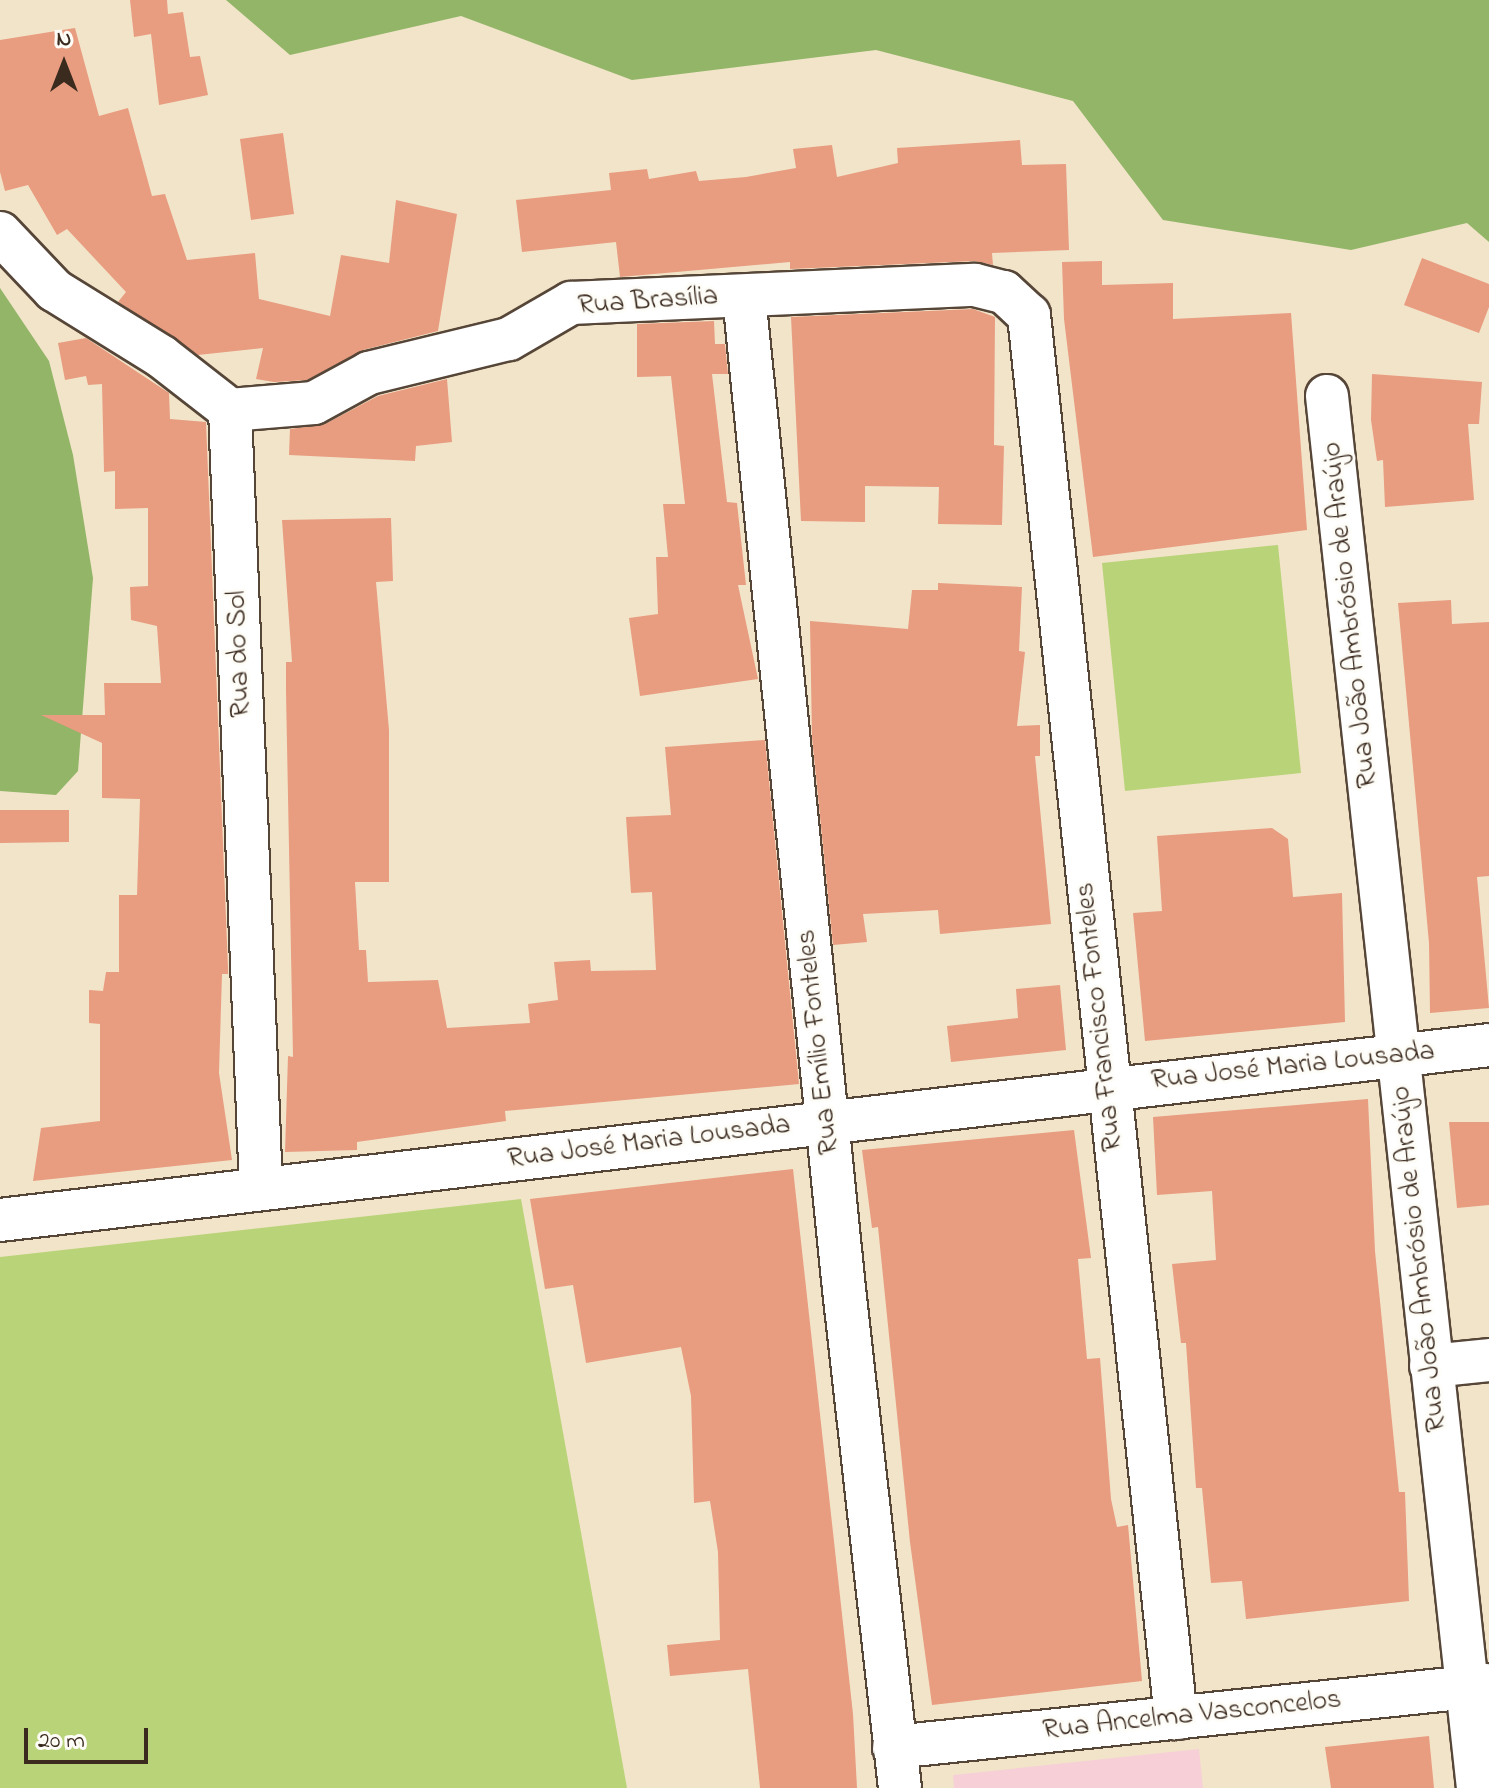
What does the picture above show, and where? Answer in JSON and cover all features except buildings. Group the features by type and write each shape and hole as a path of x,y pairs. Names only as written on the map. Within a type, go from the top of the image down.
{"street":[{"path":"0,233 54,290 162,357 230,410"},
{"name":"Rua Brasília","path":"230,410 314,403 369,373 509,339 571,303 975,285 1004,292 1029,315"},
{"name":"Rua Emílio Fonteles","path":"744,296 826,1121 900,1788"},
{"name":"Rua Francisco Fonteles","path":"1029,315 1106,1088 1176,1718"},
{"name":"Rua João Ambrósio de Araújo","path":"1327,396 1431,1366 1479,1686 1478,1788"},
{"name":"Rua do Sol","path":"230,410 261,1189"},
{"name":"Rua José Maria Lousada","path":"0,1220 1489,1045"},
{"path":"1431,1366 1489,1360"},
{"name":"Rua Ancelma Vasconcelos","path":"894,1747 1479,1686"}],"shaded area":[{"path":"1199,1749 1203,1788 954,1788 953,1775"}],"green space":[{"path":"226,0 1489,0 1489,242 1467,223 1351,250 1163,220 1073,101 876,50 632,80 461,16 290,55"},
{"path":"0,288 49,361 73,455 93,578 78,771 56,795 0,791"},
{"path":"1278,545 1301,773 1125,791 1102,563"},
{"path":"521,1199 627,1788 0,1788 0,1257"}]}
